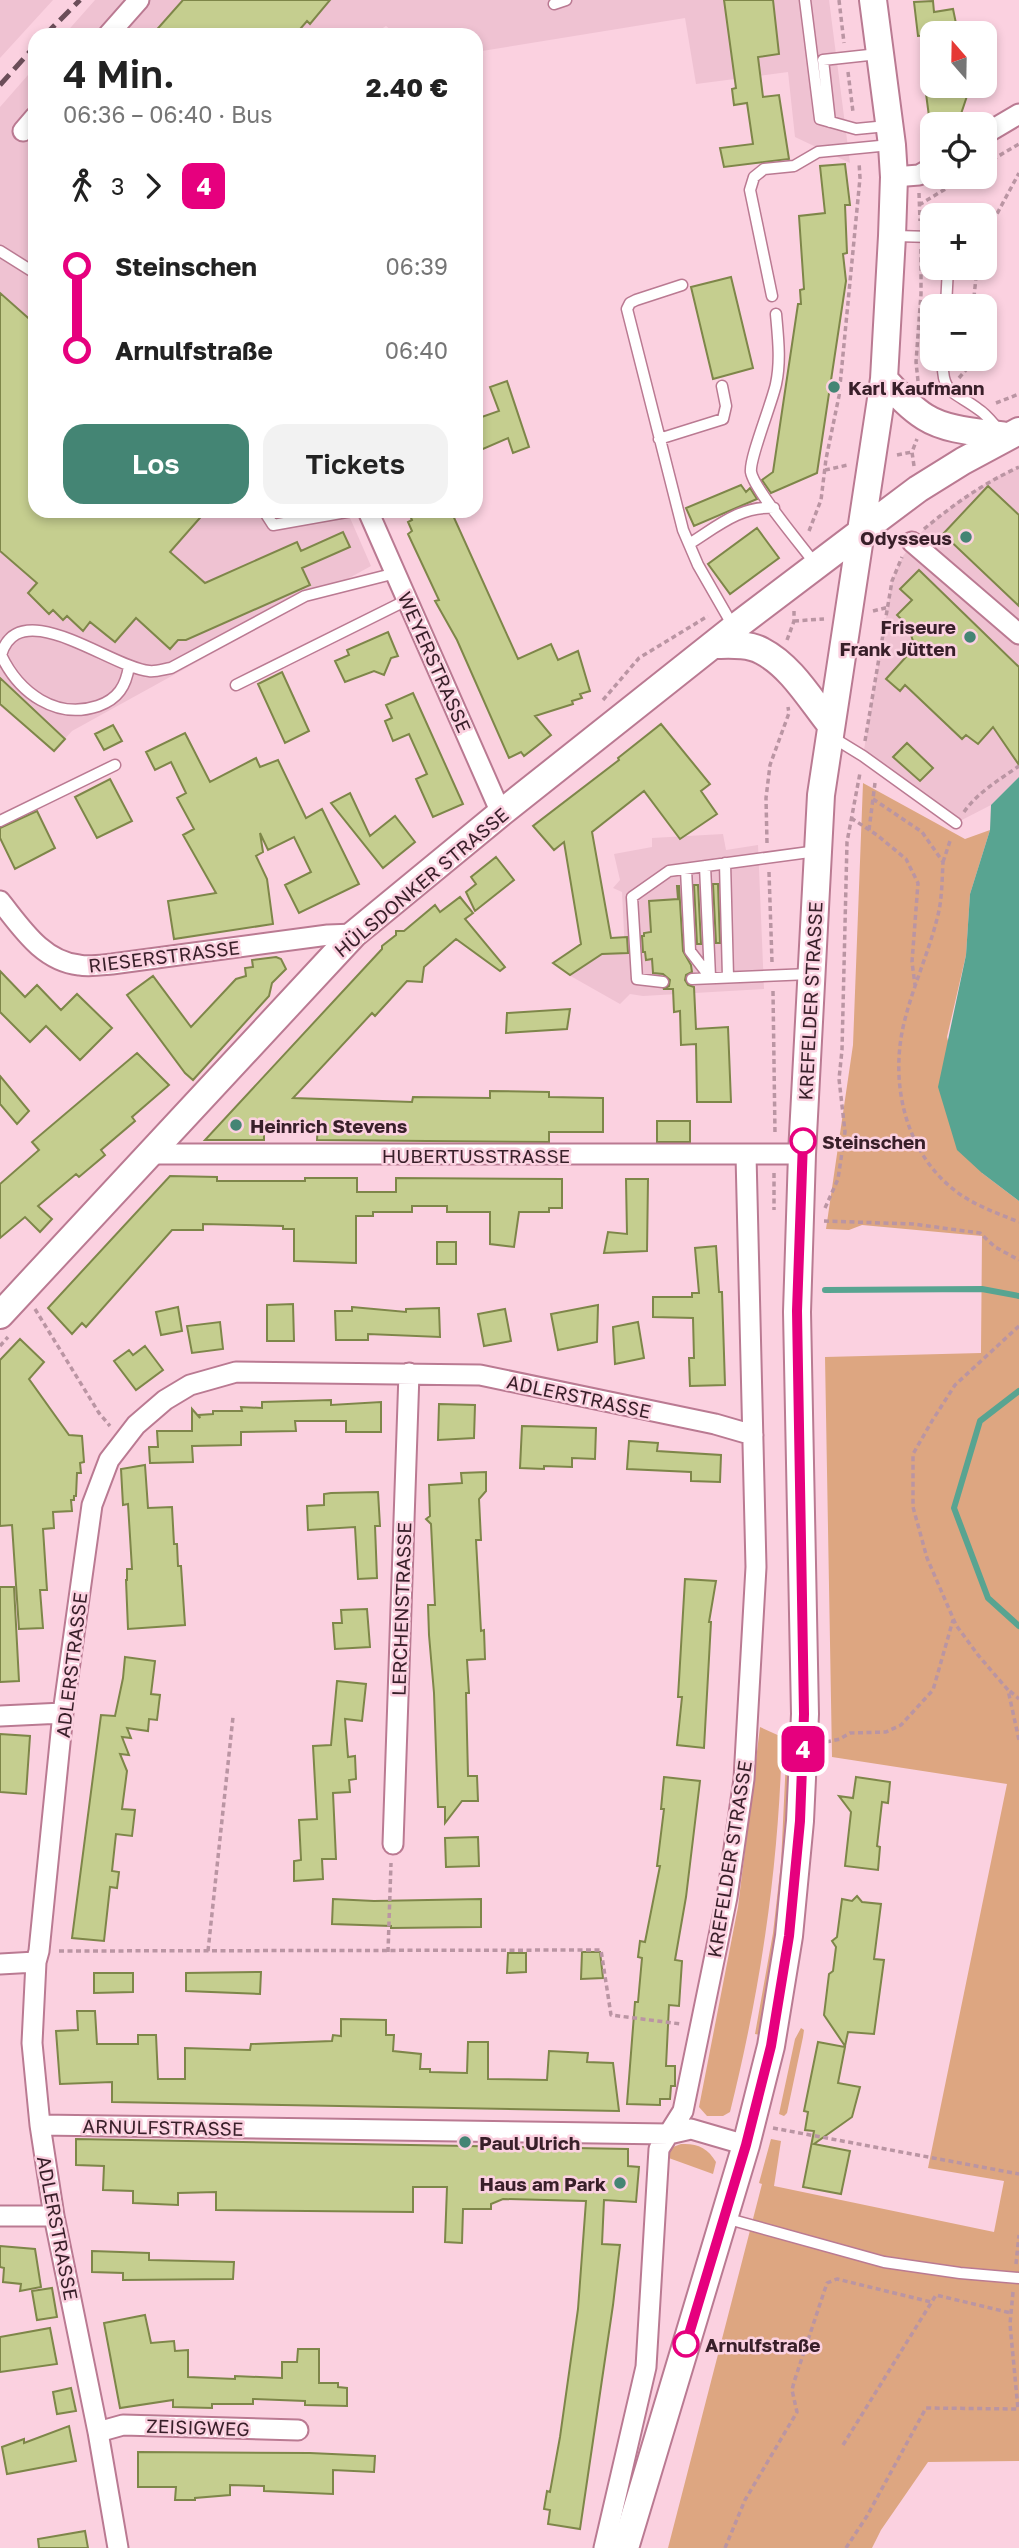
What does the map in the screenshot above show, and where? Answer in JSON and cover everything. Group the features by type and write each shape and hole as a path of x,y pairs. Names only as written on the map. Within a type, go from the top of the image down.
{"main road":[{"name":"KREFELDER STRASSE","path":"625,2548 746,2145 773,2034 789,1936 800,1821 804,1714 797,1311 817,851 821,785 884,379 892,236 894,177 891,136 873,0"},
{"path":"884,379 902,399 926,418 946,426 1014,433"},
{"name":"HÜLSDONKER STRASSE","path":"4,1326 150,1154 354,934 501,813 713,646 809,555 862,531 918,489 1014,433"},
{"path":"713,646 740,645 761,650 791,673 829,729"}],"street":[{"path":"114,28 139,0"},
{"path":"997,127 1019,114"},
{"path":"894,177 920,174"},
{"name":"WEYERSTRASSE","path":"371,518 501,813"},
{"path":"918,535 1019,634"},
{"name":"RIESERSTRASSE","path":"0,901 34,943 59,959 78,965 112,964 328,935 354,934"},
{"name":"HUBERTUSSTRASSE","path":"150,1154 802,1154"},
{"name":"KREFELDER STRASSE","path":"604,2548 646,2367 659,2149 683,2111 727,1897 744,1779 756,1567 746,1156"},
{"name":"ADLERSTRASSE","path":"118,2548 99,2432 54,2216 40,2124 32,2043 37,1956 63,1713 92,1505 109,1460 136,1425 165,1400 190,1385 236,1372 480,1375 715,1424 753,1435"},
{"name":"LERCHENSTRASSE","path":"393,1844 409,1373"},
{"path":"0,1716 63,1713"},
{"path":"0,1964 37,1956"},
{"name":"ARNULFSTRASSE","path":"40,2124 668,2134 691,2129 746,2145"},
{"path":"0,2216 54,2216"},
{"name":"ZEISIGWEG","path":"99,2432 123,2425 298,2430"}],"lane":[{"path":"554,4 566,0"},
{"path":"805,0 830,122 891,136"},
{"path":"818,60 880,53"},
{"path":"772,296 750,190 754,177 764,169 794,166 818,152 858,148 891,136"},
{"path":"892,236 920,237"},
{"path":"0,251 28,268"},
{"path":"682,285 629,303 627,309 683,530 698,565 734,628"},
{"path":"776,314 779,348 776,386 751,467 753,479 809,555"},
{"path":"942,371 949,390 1014,433"},
{"path":"660,439 723,419 726,405 722,386"},
{"path":"689,544 741,512 764,507 774,508"},
{"path":"268,518 273,525 312,518"},
{"path":"129,666 122,690 106,703 79,712 61,710 46,704 27,690 8,668 1,655 4,644 15,634 41,630 65,637 129,666 150,672 171,668 305,596 396,573"},
{"path":"236,685 407,600"},
{"path":"829,729 956,823"},
{"path":"0,821 116,765"},
{"path":"663,982 637,979 632,897 669,871 817,851"},
{"path":"725,863 728,977"},
{"path":"705,866 710,977"},
{"path":"686,869 690,951 710,977"},
{"path":"692,979 811,974"},
{"path":"725,2218 884,2262 1017,2278"}],"path":[{"path":"839,0 856,129"},
{"path":"997,157 1019,144"},
{"path":"809,555 839,396 860,178 858,148"},
{"path":"997,214 1019,173"},
{"path":"919,205 945,189"},
{"path":"949,390 965,371"},
{"path":"1006,399 1019,394"},
{"path":"1019,467 995,478 957,502 918,535 903,556 892,581 847,842 843,1036 839,1079 845,1132 838,1179 818,1221 913,1224 980,1233 995,1247 1019,1260"},
{"path":"1019,766 971,802 956,823 943,862 938,914 904,1023 897,1074 906,1121 920,1149 940,1176 958,1193 974,1203 1019,1222"},
{"path":"869,830 873,799 922,832 943,862"},
{"path":"851,818 906,859 918,883 912,962 915,989"},
{"path":"35,1309 99,1413 125,1438"},
{"path":"0,1346 4,1326"},
{"path":"1019,1326 955,1385 913,1454 913,1507 927,1559 953,1618 978,1656 1019,1699"},
{"path":"820,1743 840,1739 850,1733 886,1732 901,1725 933,1690 953,1618"},
{"path":"1008,1690 1019,1740"},
{"path":"208,1951 233,1717"},
{"path":"388,1952 393,1844"},
{"path":"37,1956 208,1951 601,1950 611,2015 700,2026"},
{"path":"768,2127 1019,2174"},
{"path":"846,2548 867,2516 926,2408 1018,2409 1010,2324 1017,2278 1019,2235"},
{"path":"725,2548 745,2500 797,2412 792,2390 827,2283 837,2279 931,2302"},
{"path":"843,2445 936,2295 1011,2313"}],"shaded area":[{"path":"0,0 53,0 0,58"},
{"path":"95,0 829,0 850,163 795,137 788,72 696,84 685,18 483,51 483,28 70,28"},
{"path":"28,75 28,518 350,518 371,566 72,731 54,751 0,706 0,107"},
{"path":"1019,467 1019,777 991,805 956,823 863,756 892,581 903,556 924,529 957,502 994,478"},
{"path":"1019,777 1019,1201 957,1150 938,1087 966,955 970,894 990,830 991,805"},
{"path":"863,783 965,839 990,830 970,894 966,955 947,1037 982,1173 1019,1201 1019,2461 928,2462 881,2530 872,2548 668,2548 762,2184 759,2183 771,2139 781,2141 774,2186 994,2232 1004,2181 928,2168 1007,1784 832,1757 825,1357 981,1353 982,1236 862,1225 849,1230 826,1229 853,1045"},
{"path":"723,834 726,850 758,845 764,989 643,996 630,994 620,1004 567,974 601,953 625,952 622,892 613,888 620,880 614,854 652,847 652,838"},
{"path":"760,1727 782,1737 777,1832 767,1926 751,2019 730,2112 723,2116 707,2116 699,2107 738,1907"},
{"path":"787,1739 793,1742 785,1891 760,2035 755,2034 773,1933 781,1863"},
{"path":"801,2028 804,2030 803,2037 787,2113 784,2116 779,2114 795,2039"},
{"path":"692,2144 706,2150 716,2162 713,2174 666,2157 673,2147"}],"building":[{"path":"183,0 330,0 310,24 307,21 301,28 158,28"},
{"path":"724,0 773,0 779,54 758,57 763,97 779,95 789,159 724,167 720,148 753,144 747,103 734,105 732,89 736,88"},
{"path":"933,1 934,12 953,9 956,21 920,21 918,36 914,2"},
{"path":"927,98 966,98 962,112 928,112"},
{"path":"845,164 850,205 845,205 847,253 843,254 846,281 817,473 771,493 762,480 773,472 798,304 801,304 800,290 804,289 799,216 825,213 820,166"},
{"path":"731,277 753,368 713,379 691,287"},
{"path":"0,293 28,318 28,518 200,518 170,552 205,583 297,542 301,551 343,532 350,547 302,568 310,585 186,640 178,640 170,649 136,618 115,642 90,622 83,631 67,616 63,620 53,610 49,614 28,593 37,583 0,551"},
{"path":"507,381 529,447 513,453 508,438 483,449 483,417 499,411 490,387"},
{"path":"741,485 746,492 750,488 757,499 694,526 686,508"},
{"path":"988,486 1019,515 1019,606 943,534"},
{"path":"411,518 454,518 518,659 551,644 558,660 578,651 590,691 580,694 582,698 572,701 573,704 535,716 551,735 524,756 521,752 509,758 457,640 435,601 439,600 408,534 412,531 408,522"},
{"path":"757,528 779,558 730,594 708,564"},
{"path":"919,570 1019,667 1019,765 993,727 978,744 966,735 962,739 905,685 900,691 886,679 915,647 908,626 897,615 912,600 900,589"},
{"path":"388,632 398,656 391,658 384,675 374,671 345,682 335,661 349,655 347,650"},
{"path":"282,672 309,731 285,743 258,684"},
{"path":"0,678 65,739 54,751 0,704"},
{"path":"413,693 463,804 433,817 416,779 427,774 409,734 393,741 385,721 392,718 386,705"},
{"path":"661,724 710,784 701,791 717,814 680,839 644,791 592,832 611,938 627,937 628,953 602,954 570,975 553,963 581,944 564,842 554,850 533,826"},
{"path":"113,725 122,741 104,750 95,734"},
{"path":"185,733 210,782 256,758 260,767 278,760 306,818 322,809 359,884 299,913 285,885 311,872 294,837 268,850 260,833 263,852 256,856 267,879 273,924 174,939 168,901 216,893 183,835 194,829 177,798 186,793 171,762 155,770 146,752"},
{"path":"907,743 933,768 920,781 893,757"},
{"path":"110,779 132,821 97,838 75,797"},
{"path":"350,793 370,836 395,816 415,842 383,868 331,803"},
{"path":"37,811 55,848 15,869 0,838 0,828"},
{"path":"496,857 514,880 475,911 466,892 476,884 471,877"},
{"path":"713,884 718,884 720,943 716,943"},
{"path":"694,885 698,885 701,944 697,944"},
{"path":"677,886 683,951 692,972 686,975 685,980 688,985 694,987 696,1029 728,1027 731,1102 697,1102 696,1044 681,1045 680,1011 674,1012 673,989 663,989 669,986 670,980 663,974 653,973 652,959 646,960 643,952 642,936 651,932 649,901 678,899"},
{"path":"460,897 473,913 465,919 505,967 500,971 456,939 424,967 422,982 407,981 375,1016 372,1013 293,1098 412,1102 413,1097 490,1098 490,1091 549,1092 549,1097 603,1098 603,1132 549,1132 549,1142 317,1140 318,1122 264,1122 264,1140 205,1140 382,946 396,935 396,931 404,931 435,905 440,912"},
{"path":"276,957 281,959 286,969 272,983 269,996 193,1080 127,995 153,976 191,1027 236,979 246,976 245,968 253,967 252,960"},
{"path":"0,971 25,997 37,985 61,1010 77,994 112,1028 80,1060 46,1026 30,1042 0,1012"},
{"path":"570,1009 567,1029 506,1033 507,1013"},
{"path":"137,1053 169,1085 132,1117 135,1121 101,1150 105,1155 79,1177 76,1174 38,1206 52,1219 40,1232 25,1217 0,1238 0,1184 39,1150 32,1142"},
{"path":"0,1076 29,1111 17,1124 0,1104"},
{"path":"657,1121 690,1121 690,1142 657,1142"},
{"path":"170,1176 217,1177 217,1181 357,1178 357,1192 396,1192 396,1178 562,1179 562,1208 549,1208 549,1212 519,1212 514,1247 490,1244 490,1212 447,1212 447,1206 412,1206 412,1212 373,1212 373,1216 356,1216 356,1263 294,1261 294,1229 283,1229 283,1226 203,1224 203,1230 172,1230 86,1327 82,1323 72,1334 48,1308"},
{"path":"626,1179 648,1179 647,1251 604,1253 608,1232 627,1234"},
{"path":"437,1242 456,1242 456,1264 437,1264"},
{"path":"716,1246 719,1292 722,1292 725,1385 690,1386 689,1358 694,1358 693,1318 653,1317 653,1297 692,1297 692,1293 699,1293 695,1248"},
{"path":"293,1304 294,1341 267,1341 267,1305"},
{"path":"598,1305 597,1342 558,1350 551,1314"},
{"path":"178,1307 182,1331 161,1335 156,1312"},
{"path":"352,1307 406,1312 406,1309 439,1308 440,1337 368,1334 368,1340 336,1340 335,1311 352,1311"},
{"path":"505,1309 511,1341 484,1346 478,1314"},
{"path":"220,1322 223,1349 192,1353 187,1326"},
{"path":"638,1322 644,1358 615,1364 613,1327"},
{"path":"20,1339 44,1362 29,1379 69,1435 82,1436 84,1462 80,1463 81,1473 77,1473 76,1496 71,1500 72,1511 53,1512 54,1528 43,1529 47,1590 40,1590 43,1628 19,1629 12,1525 0,1526 0,1360"},
{"path":"145,1346 163,1370 136,1390 114,1361 129,1350 133,1355"},
{"path":"331,1400 331,1405 381,1402 381,1432 346,1432 346,1421 295,1421 296,1431 241,1432 241,1445 192,1446 193,1462 150,1463 149,1447 158,1447 157,1431 192,1431 192,1409 200,1418 199,1415 213,1414 213,1411 242,1411 241,1407 262,1408 262,1402"},
{"path":"439,1404 475,1405 474,1438 438,1440"},
{"path":"522,1426 596,1428 595,1459 572,1458 572,1467 520,1468"},
{"path":"629,1441 658,1443 657,1451 721,1455 720,1482 691,1481 691,1472 627,1469"},
{"path":"145,1465 148,1508 172,1507 174,1544 177,1544 178,1566 181,1566 185,1625 128,1629 126,1580 127,1569 132,1569 128,1504 123,1505 121,1469"},
{"path":"486,1472 486,1491 479,1499 481,1540 476,1540 485,1659 467,1660 469,1693 466,1693 468,1776 477,1776 478,1801 462,1801 445,1823 445,1807 438,1807 429,1635 428,1605 435,1605 431,1524 426,1519 430,1516 429,1485 462,1483 461,1473"},
{"path":"378,1492 380,1526 375,1526 377,1578 358,1579 355,1527 308,1530 307,1506 324,1505 324,1494"},
{"path":"685,1579 716,1581 709,1622 704,1748 677,1745 682,1697 678,1697"},
{"path":"0,1587 14,1587 19,1681 0,1682"},
{"path":"367,1609 370,1647 335,1649 333,1623 342,1623 341,1610"},
{"path":"125,1657 155,1661 151,1694 160,1695 157,1720 149,1719 148,1731 127,1728 131,1738 122,1737 129,1755 120,1754 127,1771 122,1809 135,1810 132,1836 116,1834 112,1871 119,1872 117,1888 110,1887 104,1941 72,1938 101,1715 115,1716"},
{"path":"337,1681 366,1684 362,1721 345,1719 348,1757 355,1756 356,1779 349,1780 350,1792 333,1793 336,1859 322,1859 323,1879 294,1881 294,1861 301,1860 299,1820 317,1819 313,1746 331,1745"},
{"path":"0,1734 30,1736 26,1794 0,1792"},
{"path":"664,1777 700,1781 686,1897 675,1960 682,1961 679,2006 669,2005 666,2066 675,2066 675,2086 671,2086 670,2099 660,2099 660,2105 627,2104 635,2002 638,2002 642,1958 638,1957 640,1941 645,1942 660,1866 657,1866 664,1809 661,1809"},
{"path":"856,1777 890,1782 888,1803 882,1802 877,1846 880,1847 878,1870 845,1866 851,1812 839,1796 853,1798"},
{"path":"478,1837 479,1866 446,1867 445,1838"},
{"path":"857,1896 862,1902 881,1904 874,1959 884,1960 874,2034 848,2032 845,2046 824,2015 829,1974 833,1971 836,1947 832,1941 837,1937 842,1899 852,1901"},
{"path":"333,1899 481,1899 481,1927 391,1928 332,1924"},
{"path":"582,1952 600,1952 603,1978 581,1979"},
{"path":"508,1953 526,1953 526,1972 507,1973"},
{"path":"261,1972 260,1994 186,1991 186,1973"},
{"path":"94,1973 133,1973 133,1992 94,1993"},
{"path":"77,2011 95,2011 97,2044 138,2044 138,2035 156,2035 158,2079 185,2079 185,2048 250,2050 251,2044 332,2041 333,2035 341,2036 341,2019 386,2020 386,2035 394,2035 393,2051 421,2054 420,2069 430,2069 430,2072 467,2073 468,2042 488,2042 488,2079 547,2080 549,2051 588,2053 587,2062 613,2063 619,2111 112,2102 112,2082 60,2084 56,2031 78,2030"},
{"path":"818,2042 845,2047 838,2083 860,2087 852,2117 814,2144 850,2151 841,2194 803,2187 814,2131 805,2130 808,2112 804,2111"},
{"path":"76,2139 628,2149 628,2166 639,2167 636,2202 604,2200 602,2244 620,2245 580,2529 548,2524 550,2510 544,2509 547,2491 550,2492 560,2437 578,2309 586,2201 503,2199 491,2204 491,2209 463,2209 462,2243 445,2242 447,2187 413,2187 413,2212 216,2210 216,2192 178,2193 178,2205 133,2203 133,2191 103,2190 104,2166 76,2165"},
{"path":"0,2246 35,2249 41,2287 20,2291 21,2284 3,2282 4,2268 0,2267"},
{"path":"92,2251 149,2253 149,2260 234,2262 233,2279 123,2280 123,2273 92,2272"},
{"path":"52,2288 57,2317 37,2320 32,2291"},
{"path":"145,2315 151,2343 174,2341 175,2351 188,2350 188,2377 282,2378 282,2362 297,2362 298,2349 319,2349 319,2383 338,2383 338,2387 347,2388 347,2406 305,2405 305,2401 253,2399 253,2404 212,2404 212,2408 173,2407 173,2400 120,2408 104,2323"},
{"path":"50,2328 57,2364 0,2372 0,2337"},
{"path":"71,2388 76,2411 57,2414 53,2392"},
{"path":"69,2426 76,2461 7,2474 2,2447 24,2439 24,2443"},
{"path":"138,2452 375,2456 374,2472 333,2470 333,2494 264,2491 264,2486 230,2485 230,2495 175,2500 176,2487 138,2487"},
{"path":"85,2531 88,2548 39,2548 38,2539"}],"waterway":[{"path":"825,1290 982,1289 1019,1296"},
{"path":"1019,1391 980,1421 954,1508 988,1598 1019,1626"}],"railway":[{"path":"52,28 80,0"},
{"path":"0,85 28,54"}],"bus line":[{"name":"4","path":"686,2344 746,2145 771,2046 789,1936 800,1821 804,1714 797,1311 803,1141"}],"place":[{"name":"Karl Kaufmann","path":"834,387"},
{"name":"Odysseus","path":"966,537"},
{"name":"Friseure Frank Jütten","path":"970,637"},
{"name":"Heinrich Stevens","path":"236,1125"},
{"name":"Steinschen","path":"803,1141"},
{"name":"Paul Ulrich","path":"465,2142"},
{"name":"Haus am Park","path":"620,2183"},
{"name":"Arnulfstraße","path":"686,2344"}]}
